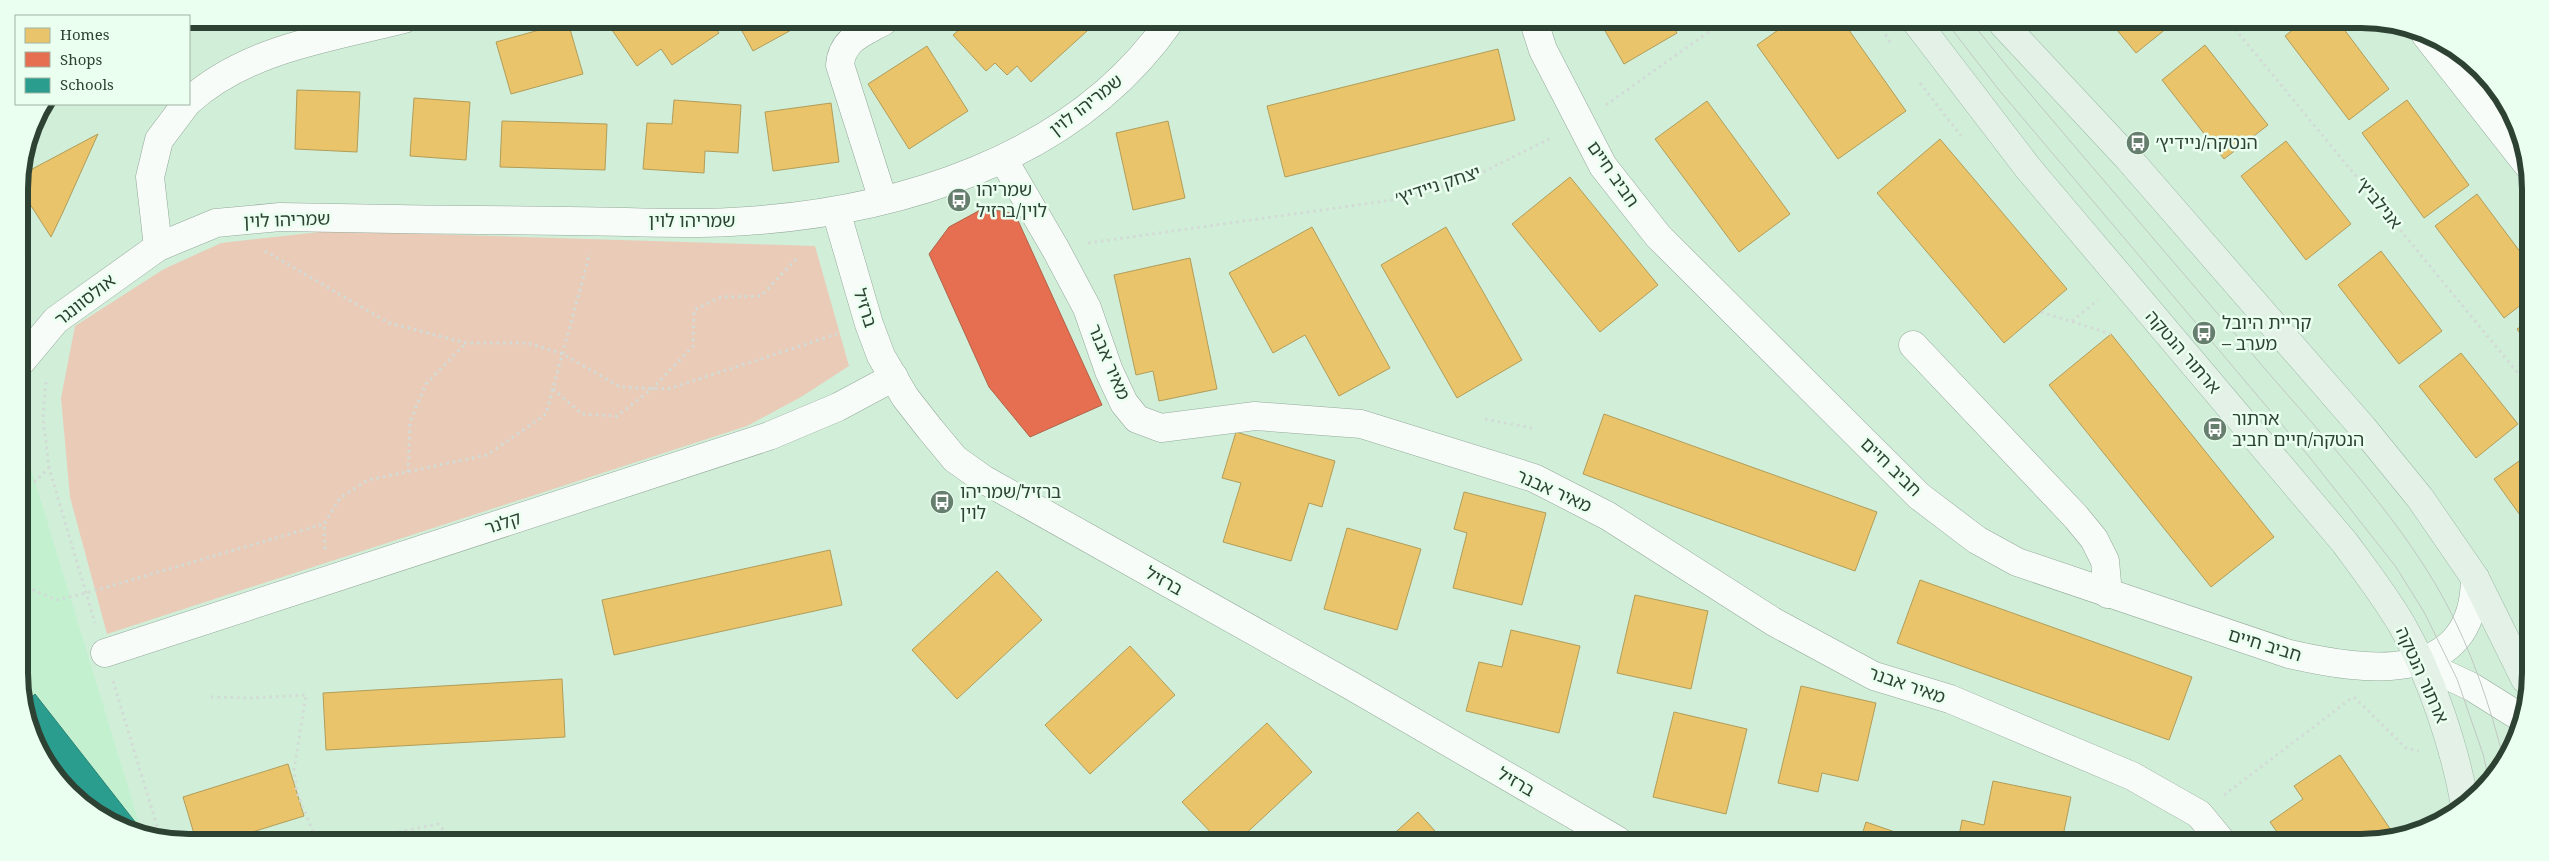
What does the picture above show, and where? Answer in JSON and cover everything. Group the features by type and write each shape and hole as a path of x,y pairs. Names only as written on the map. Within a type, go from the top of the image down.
{"main road":[{"name":"ארתור הנטקה","path":"1921,28 2028,168 2345,543 2389,605 2403,627 2408,664 2446,728 2464,796"},
{"path":"2007,28 2128,158 2363,428 2420,498 2475,578 2522,674"}],"street":[{"path":"190,100 207,85 247,62 287,48 368,28"},
{"path":"872,28 851,40 841,53 840,65 883,200"},
{"name":"שמריהו לוין","path":"158,247 216,223 280,217 728,222 836,211 883,200 954,179 1003,159 1057,130 1112,88 1153,47 1165,28"},
{"name":"חביב חיים","path":"1536,28 1543,50 1580,124 1604,166 1658,236 1919,496 1977,540 2017,562 2289,654 2321,661 2354,665 2408,664"},
{"path":"2437,47 2496,110 2514,142"},
{"path":"158,247 150,177 159,140 185,105"},
{"name":"מאיר אבנר","path":"1003,159 1055,248 1087,308 1109,371 1124,403 1137,419 1161,428 1255,416 1360,424 1534,478 1608,516 1774,622 1874,676 1950,699 2132,776 2199,814"},
{"name":"ברזיל","path":"836,211 869,324 882,356 910,403 954,459 983,479 1350,685 1606,833"},
{"name":"אולסוונגר","path":"28,353 56,320 158,247"},
{"path":"1913,345 2076,517 2094,539 2105,561 2108,594"},
{"name":"קלנר","path":"105,653 769,436 838,407 894,378"},
{"path":"2408,664 2444,651 2461,633 2473,605 2475,578"},
{"path":"2408,664 2472,687 2516,714"},
{"path":"2199,814 2215,833"}],"path":[{"name":"יצחק ניידיץ׳","path":"1055,248 1407,198 1473,177 1580,124 1714,28"},
{"name":"אנילביץ׳","path":"2234,28 2522,378"},
{"path":"327,581 324,524 340,498 368,480 487,455 546,414 599,221"},
{"path":"257,247 389,323 466,343 528,343 563,354 620,387 668,389 869,324"},
{"path":"553,389 582,414 617,416 653,388 692,346 694,310 721,297 761,296 798,257"},
{"path":"2071,322 2101,298"},
{"path":"2040,312 2112,334"},
{"path":"408,472 410,422 426,384 466,343"},
{"path":"47,373 43,417 48,468 158,830"},
{"path":"1485,419 1532,428"},
{"path":"28,488 48,468"},
{"path":"28,588 56,600 324,524"},
{"path":"2171,833 2199,814 2353,697 2408,664"},
{"path":"211,697 251,698 306,695 294,770 297,792 314,834"},
{"path":"2353,697 2406,748 2420,752"},
{"path":"388,834 438,824 447,834"}],"shaded area":[{"path":"329,231 815,246 849,366 801,397 747,426 107,634 70,497 61,398 75,326 164,269 221,243"},
{"path":"28,458 140,825 108,812 75,786 49,753 36,724 29,693 28,672"}],"building: Homes":[{"path":"546,28 570,28 583,74 511,94 496,42"},
{"path":"611,28 716,28 719,33 672,65 661,49 637,66"},
{"path":"740,28 795,28 753,51"},
{"path":"961,28 1090,28 1031,82 1017,66 1007,75 995,63 986,71 953,35"},
{"path":"1603,28 1674,28 1677,33 1624,64"},
{"path":"1781,28 1848,28 1906,111 1838,159 1757,45"},
{"path":"2115,28 2167,28 2136,53"},
{"path":"2295,28 2343,28 2389,89 2349,120 2285,36"},
{"path":"2205,45 2268,125 2224,159 2162,80"},
{"path":"927,46 968,111 909,149 868,84"},
{"path":"1498,49 1515,120 1285,177 1267,106"},
{"path":"297,90 360,92 357,152 295,149"},
{"path":"414,98 470,102 466,160 410,156"},
{"path":"674,100 741,105 738,153 705,151 704,173 643,169 647,123 672,124"},
{"path":"2407,100 2469,185 2424,218 2362,133"},
{"path":"1707,101 1790,214 1739,252 1655,139"},
{"path":"831,103 839,162 773,171 765,112"},
{"path":"502,121 607,124 605,170 500,167"},
{"path":"1168,121 1185,198 1133,210 1116,133"},
{"path":"98,134 51,237 28,201 29,171"},
{"path":"1940,139 2067,289 2004,343 1877,193"},
{"path":"2286,141 2351,224 2306,260 2241,176"},
{"path":"1570,177 1658,285 1600,332 1512,224"},
{"path":"2477,194 2522,254 2522,304 2504,318 2435,226"},
{"path":"1312,227 1390,368 1339,396 1305,335 1273,353 1229,273"},
{"path":"1446,227 1522,360 1457,398 1381,265"},
{"path":"2381,251 2442,331 2399,364 2338,285"},
{"path":"1190,258 1217,389 1159,401 1153,371 1136,375 1114,275"},
{"path":"2522,326 2522,336 2517,329"},
{"path":"2111,334 2274,537 2211,587 2049,385"},
{"path":"2461,353 2518,424 2476,458 2419,386"},
{"path":"1604,414 1877,512 1855,571 1583,474"},
{"path":"1236,432 1335,461 1322,507 1309,503 1291,561 1223,542 1241,483 1222,478"},
{"path":"2522,459 2522,518 2494,479"},
{"path":"1464,492 1546,513 1522,605 1453,588 1467,533 1454,529"},
{"path":"1347,528 1421,549 1397,630 1324,609"},
{"path":"830,550 842,605 614,655 602,600"},
{"path":"997,571 1042,620 957,699 912,650"},
{"path":"1920,580 2192,677 2169,740 1897,643"},
{"path":"1635,595 1708,611 1691,689 1617,673"},
{"path":"1511,630 1580,646 1559,733 1466,711 1479,662 1502,667"},
{"path":"1130,646 1175,695 1090,774 1045,725"},
{"path":"562,679 565,737 326,750 323,693"},
{"path":"1801,686 1876,703 1858,781 1822,773 1818,792 1778,783"},
{"path":"1674,712 1747,729 1726,814 1653,797"},
{"path":"1267,723 1312,772 1246,834 1212,834 1182,802"},
{"path":"2340,755 2391,830 2371,833 2278,833 2270,822 2303,799 2294,786"},
{"path":"288,764 304,816 246,834 194,834 183,797"},
{"path":"1993,781 2071,797 2064,833 1959,833 1962,820 1984,825"},
{"path":"1418,812 1437,833 1394,833"},
{"path":"1866,822 1899,833 1862,833"}],"building: Shops":[{"path":"984,208 1015,214 1102,405 1030,437 989,387 929,254 949,227"}],"building: Schools":[{"path":"35,694 137,825 108,812 91,800 61,770 49,753 40,734 30,698"}],"tram line":[{"path":"1951,28 1999,90 2311,459 2396,567 2424,612 2457,679 2483,754 2487,771"},
{"path":"1976,28 2353,471 2403,535 2425,568 2455,620 2472,659 2501,751"}],"place":[{"name":"הנטקה/ניידיץ׳","path":"2138,143"},
{"name":"שמריהו לוין/ברזיל","path":"959,200"},
{"name":"קריית היובל – מערב","path":"2204,333"},
{"name":"ארתור הנטקה/חיים חביב","path":"2215,429"},
{"name":"ברזיל/שמריהו לוין","path":"942,502"}]}
